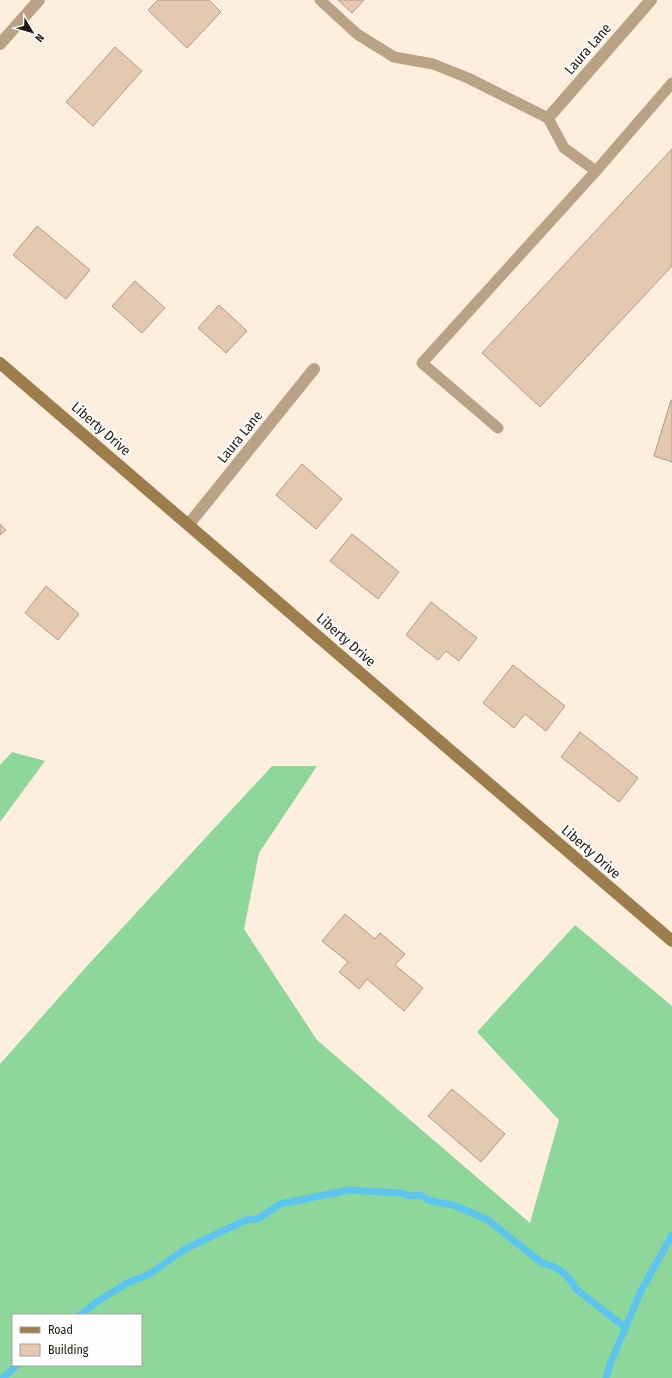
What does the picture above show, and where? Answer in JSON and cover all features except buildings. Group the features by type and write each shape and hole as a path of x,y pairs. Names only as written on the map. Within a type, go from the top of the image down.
{"street":[{"path":"0,44 39,0"},
{"name":"Laura Lane","path":"548,118 651,0"},
{"name":"Liberty Drive","path":"0,363 672,941"},
{"name":"Laura Lane","path":"189,524 314,369"}],"lane":[{"path":"320,0 357,34 394,57 433,64 468,78 548,118 564,148 596,171"},
{"path":"498,428 422,363 596,171 672,83"}],"green space":[{"path":"12,752 45,761 0,822 0,765"},
{"path":"272,766 317,766 259,853 244,929 317,1040 530,1223 559,1120 477,1032 575,925 672,1006 672,1378 0,1378 0,1064 87,966"}],"waterway":[{"path":"81,1314 98,1301 129,1282 148,1275 185,1249 246,1220 258,1219 280,1204 349,1190 401,1193 409,1196 421,1195 428,1200 456,1206 488,1220 542,1263 553,1266 562,1272 567,1276 576,1289 626,1328"},
{"path":"606,1378 610,1364 641,1291 672,1235"},
{"path":"3,1378 16,1366"}]}
